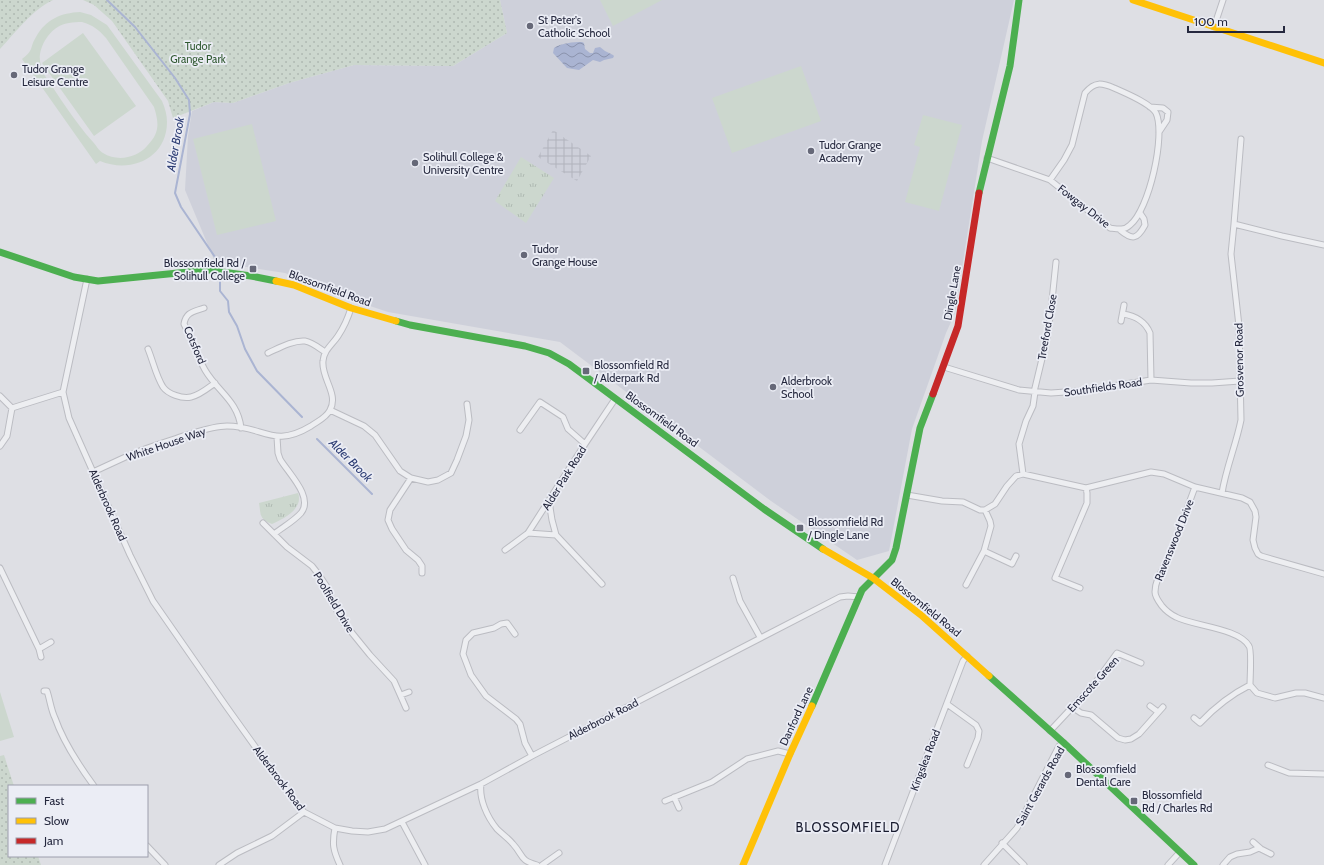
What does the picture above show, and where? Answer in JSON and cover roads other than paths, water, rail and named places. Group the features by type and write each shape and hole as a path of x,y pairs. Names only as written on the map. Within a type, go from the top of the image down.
{"main road":[{"name":"Dingle Lane","path":"873,578 892,560 896,548 920,428 958,326 979,194 1010,66 1019,0"},
{"path":"1133,0 1324,63"},
{"name":"Blossomfield Road","path":"0,252 74,277 87,279 112,280 201,271 218,271 251,276 294,285 351,308 410,325 500,340 549,353 569,364 764,509 858,570 873,578 921,615 1064,743 1194,865"},
{"name":"Danford Lane","path":"743,865 790,754 824,682 862,590 873,578"}],"street":[{"path":"1214,27 1223,0"},
{"name":"Fowgay Drive","path":"987,158 1050,180 1110,228 1120,230 1131,225 1140,213 1152,179 1158,150 1159,132 1155,112 1150,107 1126,93 1102,83 1089,88 1085,93 1072,145 1064,160 1050,180"},
{"name":"Fowgay Drive","path":"1150,107 1164,108 1168,112 1167,120 1159,132"},
{"name":"Grosvenor Road","path":"1222,494 1224,480 1238,433 1240,420 1239,326 1232,254 1241,139"},
{"name":"Fowgay Drive","path":"1120,230 1128,237 1135,237 1141,233 1145,225 1144,219 1140,213"},
{"path":"1234,224 1324,245"},
{"name":"Treeford Close","path":"1023,474 1019,444 1026,421 1033,406 1034,392 1047,338 1056,262"},
{"name":"Alderbrook Road","path":"87,279 63,392 69,418 130,555 153,601 226,706 304,812 335,828 368,832 385,829 402,822 481,784 760,637 840,597 859,597"},
{"path":"1121,321 1124,305"},
{"name":"Cotsford","path":"204,308 189,314 185,318 184,324 205,370 215,383"},
{"path":"351,308 346,323 332,345 325,352 322,367 332,397 332,405 330,410 364,426 375,435 400,471 411,478 428,482 438,480 451,473 466,436 469,420 467,404"},
{"path":"1123,314 1140,319 1149,329 1151,380"},
{"path":"268,353 294,342 306,341 316,345 325,352"},
{"path":"148,349 164,388 180,397 192,397 215,383 236,408 240,417 241,428"},
{"name":"Southfields Road","path":"944,367 1020,390 1034,392 1065,393 1151,380 1191,383 1240,381"},
{"path":"12,408 63,392"},
{"path":"0,396 12,408"},
{"name":"Alder Park Road","path":"505,550 528,533 615,399"},
{"path":"520,430 540,402 563,417 568,429 585,444"},
{"path":"0,446 7,436 12,408"},
{"name":"White House Way","path":"93,472 133,454 196,432 227,426 277,437 297,434 320,420 330,410"},
{"path":"274,534 302,512 305,503 304,494 280,459 277,437"},
{"path":"907,495 942,501 962,502 980,510 985,510 995,504 1016,476 1023,474 1086,488 1151,472 1164,474 1195,487 1242,498 1250,502 1253,505 1256,517 1253,540 1254,548 1258,554 1324,574"},
{"path":"411,478 390,510 388,520 392,529 406,550 418,560 422,566 422,573"},
{"name":"Ravenswood Drive","path":"1195,487 1167,560 1157,580 1155,594 1159,603 1177,618 1235,635 1249,644 1251,650 1250,685"},
{"path":"1080,588 1054,578 1087,503 1086,488"},
{"path":"549,501 556,535 602,584"},
{"path":"966,585 984,551 990,526 990,521 985,510"},
{"name":"Poolfield Drive","path":"263,522 287,547 312,566 319,575 327,587 334,606 344,623 394,681 406,708"},
{"path":"528,533 556,535"},
{"path":"984,551 1012,564 1016,556"},
{"path":"0,568 39,649 41,657"},
{"path":"732,578 740,601 760,637"},
{"path":"515,634 507,623 473,633 466,640 463,654 471,675 486,696 516,719 520,724 525,743 532,756"},
{"path":"39,649 52,642"},
{"name":"Emscote Green","path":"1050,731 1096,683 1117,653 1141,663"},
{"name":"Kingslea Road","path":"885,865 963,661 967,656"},
{"path":"1194,718 1200,723 1208,714 1231,695 1250,685 1257,693 1275,698 1296,693 1305,693 1324,698"},
{"path":"44,691 47,691 55,718 69,747 93,785"},
{"path":"401,695 409,692"},
{"path":"947,704 976,725 979,731 978,738 967,765"},
{"path":"1150,706 1158,712"},
{"path":"1072,707 1081,713 1091,715 1118,738 1125,740 1131,739 1139,734 1163,706"},
{"name":"Saint Gerards Road","path":"984,865 1002,843 1017,828 1059,746 1064,743"},
{"path":"665,801 712,782 747,759 778,750 790,754"},
{"path":"1268,765 1289,773 1324,774"},
{"path":"481,784 481,800 493,823 498,830 513,843 522,858 527,862 537,865"},
{"path":"674,797 679,808"},
{"path":"219,865 237,853 272,836 304,812"},
{"path":"402,822 424,865"},
{"path":"335,828 333,841 335,853 340,865"},
{"path":"1252,842 1259,848 1271,854"},
{"path":"1002,843 1024,865"},
{"path":"148,847 165,865"},
{"path":"1223,865 1230,857 1259,848"},
{"path":"1168,865 1180,852"},
{"path":"542,865 559,853"}],"water":[{"path":"584,43 585,49 590,53 593,53 595,48 600,47 614,56 613,58 600,62 593,60 579,70 567,68 553,53 554,48 560,45"}],"waterway":[{"name":"Alder Brook","path":"107,0 135,27 175,78 189,100 190,114 175,193 181,207 217,260"},
{"name":"Alder Brook","path":"220,279 220,291 228,301 229,312 237,326 245,349 257,371 302,417"},
{"name":"Alder Brook","path":"317,439 372,494"}],"place":[{"name":"St Peter's Catholic School","path":"530,26"},
{"name":"Tudor Grange Leisure Centre","path":"14,75"},
{"name":"Tudor Grange Academy","path":"811,151"},
{"name":"Solihull College & University Centre","path":"415,163"},
{"name":"Tudor Grange House","path":"524,255"},
{"name":"Blossomfield Rd / Solihull College","path":"253,269"},
{"name":"Blossomfield Rd / Alderpark Rd","path":"586,371"},
{"name":"Alderbrook School","path":"773,387"},
{"name":"Blossomfield Rd / Dingle Lane","path":"800,528"},
{"name":"Blossomfield Dental Care","path":"1068,775"},
{"name":"Blossomfield Rd / Charles Rd","path":"1134,801"}],"district":[{"name":"BLOSSOMFIELD","path":"848,827"}],"park label":[{"name":"Tudor Grange Park","path":"198,52"}]}
